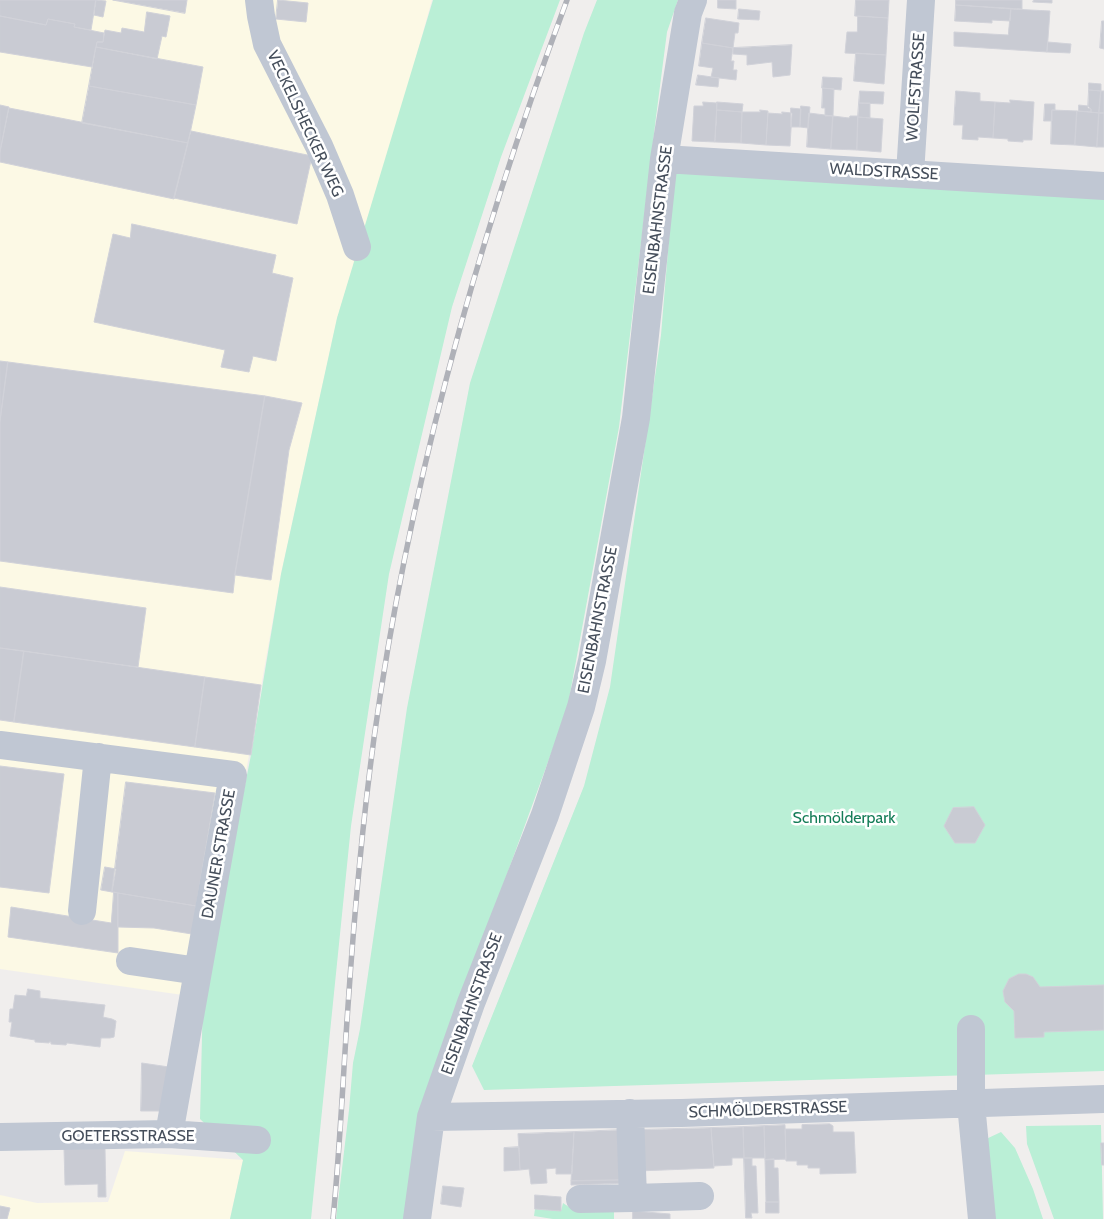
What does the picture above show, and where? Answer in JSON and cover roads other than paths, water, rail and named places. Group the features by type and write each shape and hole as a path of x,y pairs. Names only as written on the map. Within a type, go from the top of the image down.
{"street":[{"name":"VECKELSHECKER WEG","path":"259,0 268,44 319,146 340,195 357,247"},
{"name":"EISENBAHNSTRASSE","path":"417,1219 432,1117 471,1004 545,815 582,706 592,661 636,418 664,159 688,13 693,0"},
{"name":"WOLFSTRASSE","path":"910,174 922,0"},
{"name":"WALDSTRASSE","path":"664,159 1104,186"},
{"name":"DAUNER STRASSE","path":"0,745 233,775 169,1134"},
{"path":"82,911 98,758"},
{"path":"130,961 198,971"},
{"path":"971,1029 971,1104 982,1219"},
{"name":"SCHMÖLDERSTRASSE","path":"432,1117 630,1113 894,1115 971,1104 1104,1099"},
{"path":"630,1113 633,1198"},
{"name":"GOETERSSTRASSE","path":"0,1138 169,1134 257,1140"},
{"path":"580,1199 700,1196"}],"railway":[{"path":"333,1219 353,939 366,805 374,738 406,550 450,364 476,272 504,180 567,0"}],"park label":[{"name":"Schmölderpark","path":"844,818"}]}
